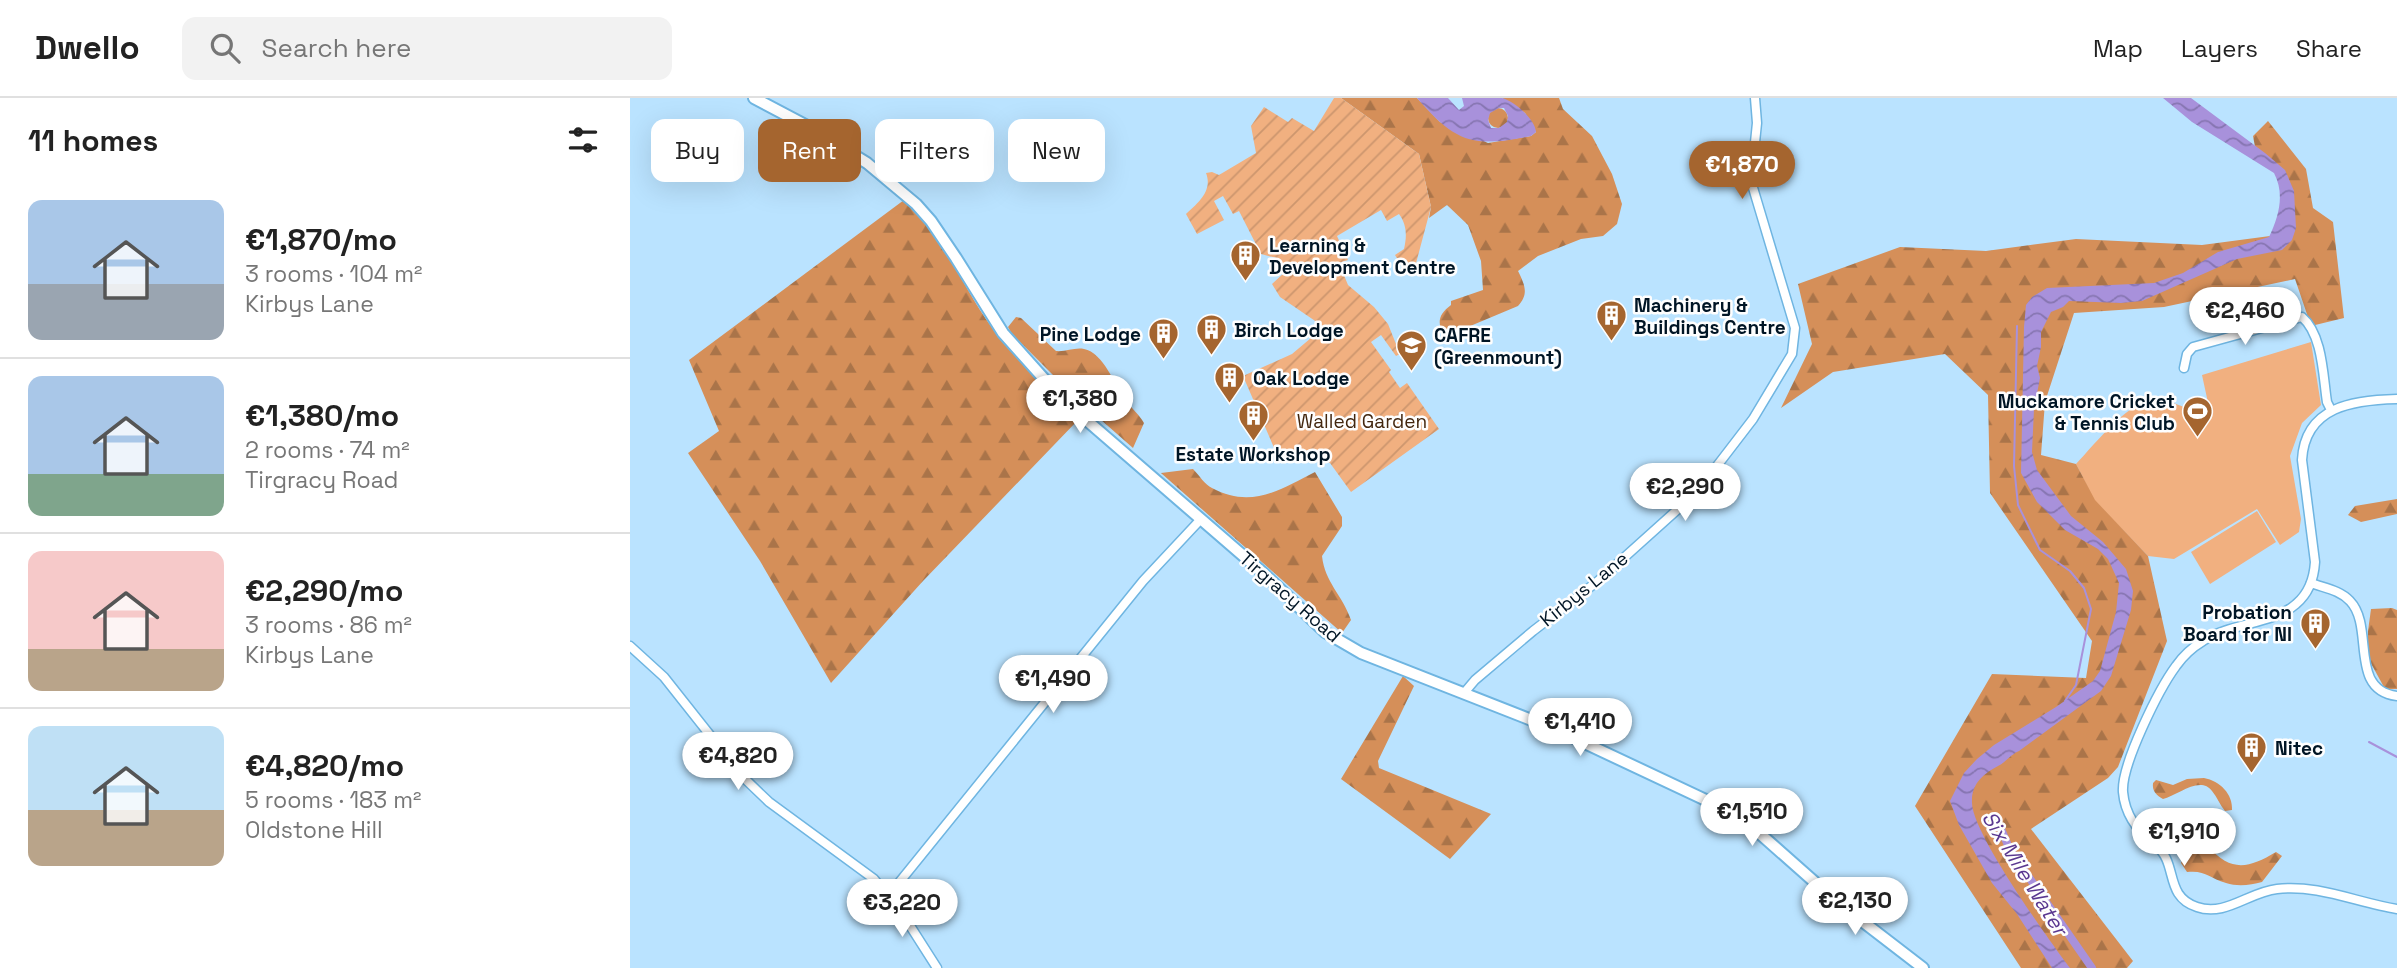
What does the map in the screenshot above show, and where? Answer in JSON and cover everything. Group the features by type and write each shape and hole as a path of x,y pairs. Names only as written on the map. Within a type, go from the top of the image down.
{"street":[{"name":"Tirgracy Road","path":"754,98 807,126 867,163 916,204 950,249 993,320 1062,399 1270,579 1316,626 1340,643 1563,733 1727,810 1758,832 1836,901 1923,968"},
{"name":"Kirbys Lane","path":"1464,693 1475,680 1533,631 1591,587 1696,492 1753,419 1792,354 1794,328 1751,181 1757,123 1755,98"},
{"path":"2184,368 2193,347 2302,317 2317,344 2327,402 2331,410"},
{"path":"2397,399 2353,404 2331,410 2311,429 2303,452 2315,568 2311,583 2291,608 2213,635 2179,662 2165,684 2126,769 2123,787 2125,806 2138,830 2161,850 2168,862 2175,890 2191,905 2215,910 2263,891 2284,888 2329,893 2397,909"},
{"path":"889,895 1143,581 1200,519"},
{"path":"2311,583 2337,592 2353,604 2359,618 2367,672 2379,690 2397,696"},
{"path":"630,646 664,677 744,778 769,802 874,879 889,895 937,968"}],"green space":[{"name":"Walled Garden","path":"1334,98 1341,98 1419,154 1431,207 1415,267 1406,273 1395,255 1404,249 1406,240 1405,226 1399,214 1387,221 1381,210 1337,236 1348,260 1339,263 1348,285 1374,307 1388,324 1400,354 1396,356 1381,335 1371,342 1400,388 1407,383 1439,429 1351,492 1330,463 1308,450 1286,459 1278,457 1243,376 1292,354 1324,327 1280,297 1272,284 1286,271 1280,259 1261,254 1239,211 1233,214 1223,196 1214,201 1224,220 1197,234 1186,214 1206,191 1206,173 1219,175 1256,153 1251,126 1264,107 1288,122 1292,118 1314,131"},
{"path":"1341,98 1417,98 1440,122 1488,143 1531,136 1536,132 1525,113 1502,98 1559,98 1563,109 1592,136 1612,174 1622,204 1617,224 1603,236 1581,239 1538,256 1518,271 1525,289 1524,297 1518,306 1444,337 1440,319 1451,301 1483,290 1481,261 1468,225 1447,205 1429,218 1431,207 1419,154"},
{"path":"1498,108 1505,111 1508,118 1505,125 1498,128 1491,125 1488,118 1491,111"},
{"path":"2268,121 2306,169 2313,208 2333,222 2344,318 2311,326 2295,279 2164,307 2074,313 2045,402 2041,455 2076,464 2095,500 2148,556 2167,641 2118,767 2108,778 2031,829 2133,961 2127,968 2021,968 1915,806 1992,674 2086,678 2092,641 1990,493 1988,395 1945,354 1833,372 1781,408 1812,344 1798,284 1900,247 1986,251 2076,239 2202,245 2270,236 2279,230 2287,186 2256,152 2253,136"},
{"path":"904,200 931,231 993,329 1034,376 1078,420 923,581 831,683 760,561 688,453 719,431 689,360"},
{"path":"1016,317 1021,318 1056,351 1081,349 1097,356 1126,401 1144,423 1133,448 1075,397 1012,334 1008,327"},
{"name":"Muckamore Cricket & Tennis Club","path":"2311,342 2321,405 2302,423 2290,456 2301,519 2299,532 2280,545 2257,509 2174,559 2148,556 2094,500 2076,464 2114,423 2137,405 2160,398 2208,416 2210,412 2202,375"},
{"path":"1193,469 1209,487 1240,497 1277,491 1315,472 1342,517 1342,526 1322,556 1330,581 1351,620 1342,633 1161,473"},
{"path":"2397,499 2397,514 2361,522 2348,515 2355,506"},
{"path":"2257,511 2276,542 2210,584 2191,552"},
{"path":"2371,609 2397,610 2397,689 2385,689 2368,658 2368,631"},
{"path":"1403,676 1414,686 1378,761 1379,768 1491,814 1450,859 1341,779"},
{"path":"2204,778 2224,789 2232,804 2232,810 2225,811 2214,793 2201,785 2163,799 2153,788 2156,780 2173,785 2187,779"},
{"path":"2208,846 2225,861 2240,865 2257,862 2276,852 2282,856 2262,882 2235,885 2203,873 2187,872 2181,863 2188,848"}],"water":[{"path":"1417,98 1448,98 1459,110 1464,106 1462,98 1502,98 1523,111 1536,132 1531,136 1511,140 1480,141 1455,133","holes":["1504,108 1508,116 1507,122 1499,128 1491,128 1488,120 1490,113"]},
{"path":"2163,98 2191,98 2285,170 2294,191 2296,228 2292,240 2282,250 2237,259 2142,301 2069,301 2051,312 2041,332 2037,366 2040,378 2034,409 2032,452 2037,470 2071,516 2103,542 2126,569 2133,591 2131,610 2111,676 2101,691 1987,772 1979,780 1972,796 1975,818 1997,861 2070,968 2052,968 2017,914 1992,883 1959,825 1950,801 1964,773 1977,759 1994,745 2093,681 2100,671 2116,612 2119,583 2108,559 2098,549 2065,530 2037,502 2021,473 2026,305 2032,297 2047,288 2154,283 2183,273 2218,252 2269,237 2279,205 2279,189 2274,173 2192,122"}],"waterway":[{"path":"2017,326 2014,466 2018,505 2040,550 2070,571 2084,588 2091,609 2076,685 2065,701"},
{"path":"2369,742 2397,757"},
{"name":"Six Mile Water","path":"2001,829 2010,850 2092,968"}],"place":[{"name":"Learning & Development Centre","path":"1246,283"},
{"name":"Machinery & Buildings Centre","path":"1611,343"},
{"name":"Birch Lodge","path":"1211,357"},
{"name":"Pine Lodge","path":"1164,361"},
{"name":"CAFRE (Greenmount)","path":"1411,373"},
{"name":"Oak Lodge","path":"1230,405"},
{"name":"Muckamore Cricket & Tennis Club","path":"2198,439"},
{"name":"Estate Workshop","path":"1253,442"},
{"name":"Probation Board for NI","path":"2315,650"},
{"name":"Nitec","path":"2252,775"}]}
